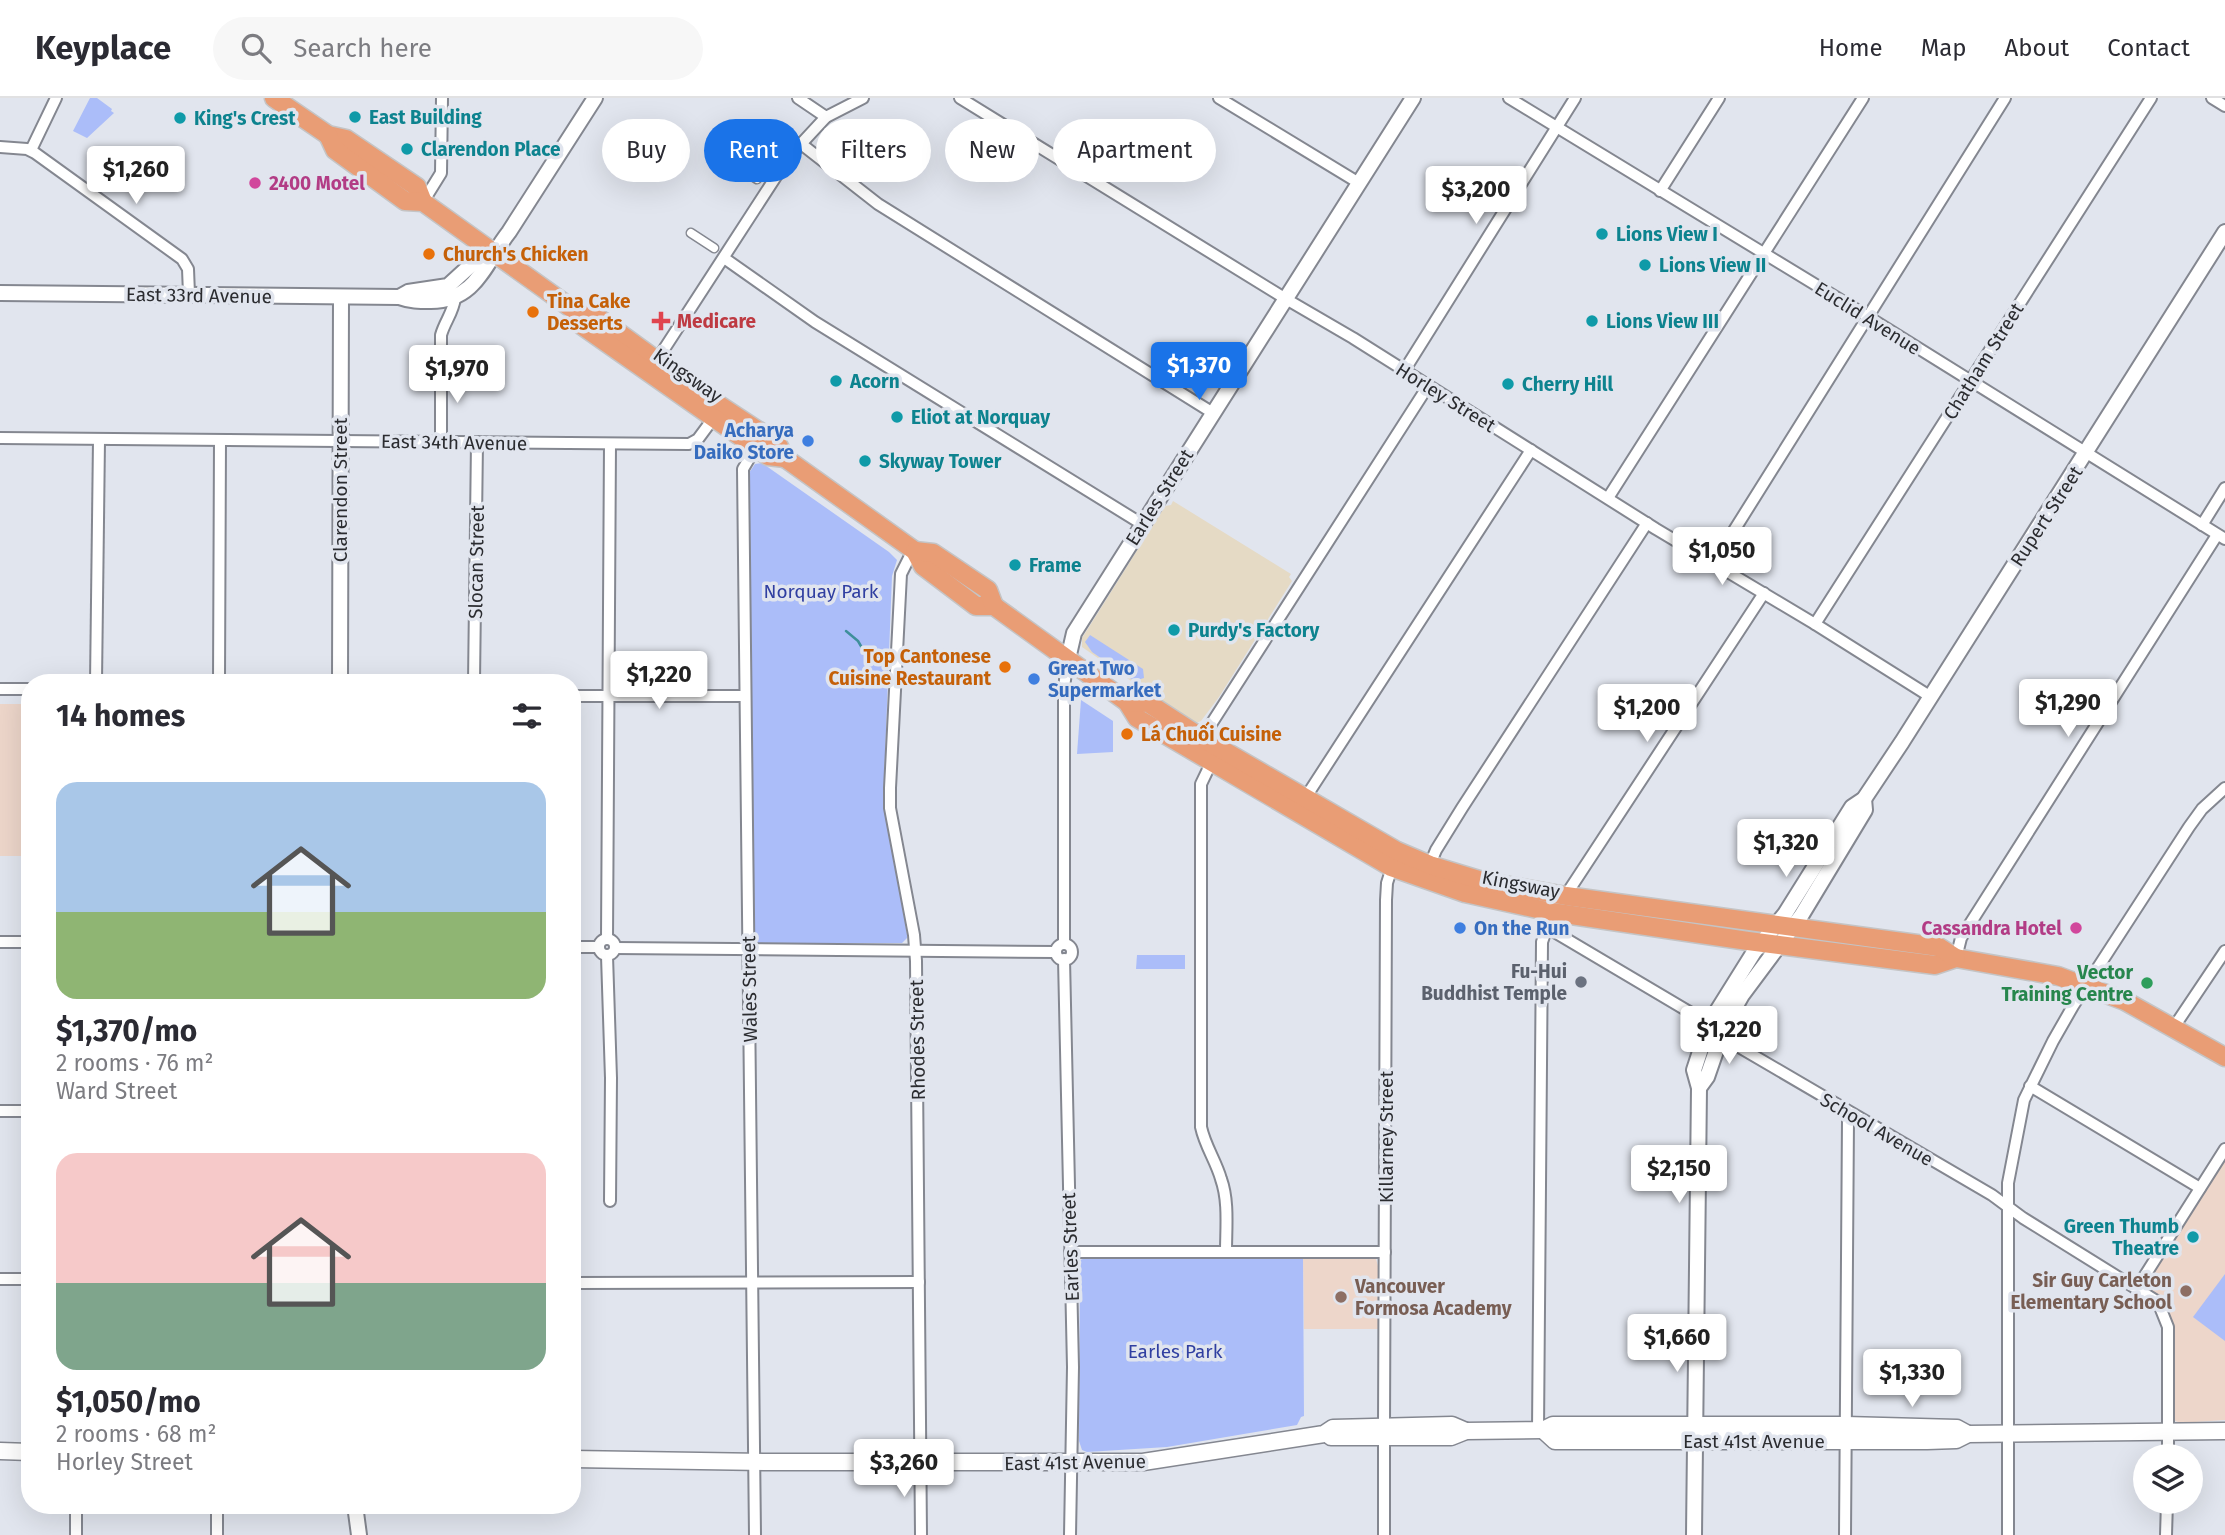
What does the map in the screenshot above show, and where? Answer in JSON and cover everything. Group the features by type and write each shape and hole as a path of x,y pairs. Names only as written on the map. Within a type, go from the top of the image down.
{"main road":[{"name":"Kingsway","path":"274,98 328,135 335,150 405,201 423,202 578,313 593,314 657,360 756,447 768,456 785,458"},
{"name":"Kingsway","path":"578,313 581,325 717,413 777,443 785,458 914,550 923,566 976,606 994,606 1127,702 1148,703 1198,745 1394,859 1484,899 1548,920 1935,965 1956,958"},
{"name":"Kingsway","path":"1427,873 1566,896 1939,947 1956,958 2020,967 2087,985 2124,1000 2225,1057"},
{"name":"East 41st Avenue","path":"581,1459 1143,1462 1324,1434 1333,1428 1384,1431 1452,1425 1466,1431 1541,1430 1555,1441 1694,1433 1846,1433 1956,1440 1968,1434 2225,1431"},
{"path":"0,1451 21,1452"}],"street":[{"path":"31,150 56,98"},
{"path":"423,202 441,173 442,98"},
{"path":"441,442 441,335 444,323 453,313 451,292 471,265 494,252 509,232 595,98"},
{"path":"798,98 826,117"},
{"path":"802,141 826,117 863,98"},
{"name":"Horley Street","path":"960,98 1931,697"},
{"path":"1219,98 1359,183"},
{"name":"Earles Street","path":"1070,1535 1070,1252 1061,952 1064,687 1071,637 1413,98"},
{"name":"Euclid Avenue","path":"1509,98 2221,537"},
{"path":"1404,371 1575,98"},
{"path":"1660,191 1719,98"},
{"path":"1608,498 1863,98"},
{"path":"1713,564 2005,98"},
{"name":"Chatham Street","path":"1815,624 2151,98"},
{"path":"2212,98 2225,106"},
{"path":"802,145 878,204 1213,413"},
{"path":"0,147 31,150 181,259 188,269 188,294"},
{"path":"657,360 773,182"},
{"name":"Rupert Street","path":"1694,1535 1699,1088 1694,1070 1709,1024 1731,986 1785,926 1852,807 1864,799 1931,697 2225,232"},
{"path":"691,233 714,248"},
{"path":"724,258 815,322 1142,524"},
{"name":"East 33rd Avenue","path":"0,293 399,297 408,292 451,292"},
{"name":"Clarendon Street","path":"340,674 341,297"},
{"path":"1198,745 1428,386"},
{"name":"East 34th Avenue","path":"0,438 692,443 703,434 717,413"},
{"path":"96,674 99,440"},
{"path":"219,674 220,440"},
{"name":"Slocan Street","path":"474,674 477,442"},
{"path":"610,444 607,947 611,1077 610,1201"},
{"name":"Wales Street","path":"755,1535 743,469 756,447"},
{"path":"1301,806 1531,450"},
{"path":"2202,525 2225,488"},
{"path":"1427,873 1436,850 1462,808 1647,523"},
{"path":"1956,958 1960,940 2221,537"},
{"name":"Rhodes Street","path":"914,550 901,574 890,808 915,950 921,1535"},
{"path":"1541,1430 1542,942 1548,920 1764,593"},
{"path":"0,689 21,689"},
{"path":"581,695 745,696"},
{"path":"1215,755 1201,784 1201,1127 1203,1139 1221,1177 1225,1194 1226,1252"},
{"path":"2008,1535 2008,1184 2024,1100 2053,1041 2087,985 2189,827 2202,809 2225,788"},
{"name":"Killarney Street","path":"1384,1535 1386,900 1387,883 1394,859"},
{"name":"School Avenue","path":"1548,920 1709,1024 1721,1035 2008,1206 2158,1302 2168,1327 2167,1444"},
{"path":"0,942 21,942"},
{"name":"Rupert Street","path":"1699,1088 1707,1077 1721,1035 1771,944"},
{"path":"581,947 1061,952"},
{"path":"2174,1027 2225,951"},
{"path":"2030,1086 2200,1188"},
{"path":"0,1111 21,1111"},
{"path":"1845,1535 1847,1120 1851,1114"},
{"path":"2137,1288 2225,1149"},
{"path":"1070,1252 1385,1252"},
{"path":"0,1279 21,1279"},
{"path":"581,1283 919,1282"},
{"path":"76,1514 76,1535"},
{"path":"217,1514 217,1535"},
{"path":"356,1514 359,1535"},
{"path":"2166,1535 2167,1514"}],"shaded area":[{"path":"1173,501 1291,574 1289,577 1292,581 1219,697 1201,721 1196,723 1192,723 1082,647 1082,638 1165,506 1171,505"},
{"path":"0,704 21,704 21,856 0,856"},
{"name":"Sir Guy Carleton Elementary School","path":"2225,1156 2225,1420 2181,1423 2172,1417 2171,1330 2145,1283"},
{"name":"Vancouver Formosa Academy","path":"1303,1256 1368,1256 1376,1259 1380,1329 1304,1329"}],"green space":[{"path":"90,98 97,98 114,113 87,138 73,131"},
{"name":"Norquay Park","path":"762,463 897,560 892,576 884,782 885,808 907,934 902,943 772,945 759,944 753,937 749,473 755,464"},
{"path":"1090,635 1143,669 1144,678 1134,681 1092,652 1085,642"},
{"path":"1081,700 1113,721 1113,752 1077,754"},
{"path":"1137,955 1185,955 1185,969 1136,969"},
{"name":"Earles Park","path":"1303,1256 1304,1416 1297,1425 1167,1447 1087,1452 1082,1450 1079,1441 1080,1260 1089,1257"},
{"path":"2225,1274 2225,1341 2193,1317"}],"waterway":[{"path":"846,631 858,641 865,653"}],"place":[{"name":"East Building","path":"355,117"},
{"name":"King's Crest","path":"180,118"},
{"name":"Clarendon Place","path":"407,149"},
{"name":"2400 Motel","path":"255,183"},
{"name":"Lions View I","path":"1602,234"},
{"name":"Church's Chicken","path":"429,254"},
{"name":"Lions View II","path":"1645,265"},
{"name":"Tina Cake Desserts","path":"533,312"},
{"name":"Medicare","path":"661,321"},
{"name":"Lions View III","path":"1592,321"},
{"name":"Acorn","path":"836,381"},
{"name":"Cherry Hill","path":"1508,384"},
{"name":"Eliot at Norquay","path":"897,417"},
{"name":"Acharya Daiko Store","path":"808,441"},
{"name":"Skyway Tower","path":"865,461"},
{"name":"Frame","path":"1015,565"},
{"name":"Purdy's Factory","path":"1174,630"},
{"name":"Top Cantonese Cuisine Restaurant","path":"1005,667"},
{"name":"Great Two Supermarket","path":"1034,679"},
{"name":"Lá Chuối Cuisine","path":"1127,734"},
{"name":"On the Run","path":"1460,928"},
{"name":"Cassandra Hotel","path":"2076,928"},
{"name":"Fu-Hui Buddhist Temple","path":"1581,982"},
{"name":"Vector Training Centre","path":"2147,983"},
{"name":"Green Thumb Theatre","path":"2193,1237"},
{"name":"Sir Guy Carleton Elementary School","path":"2186,1291"},
{"name":"Vancouver Formosa Academy","path":"1341,1297"}]}
